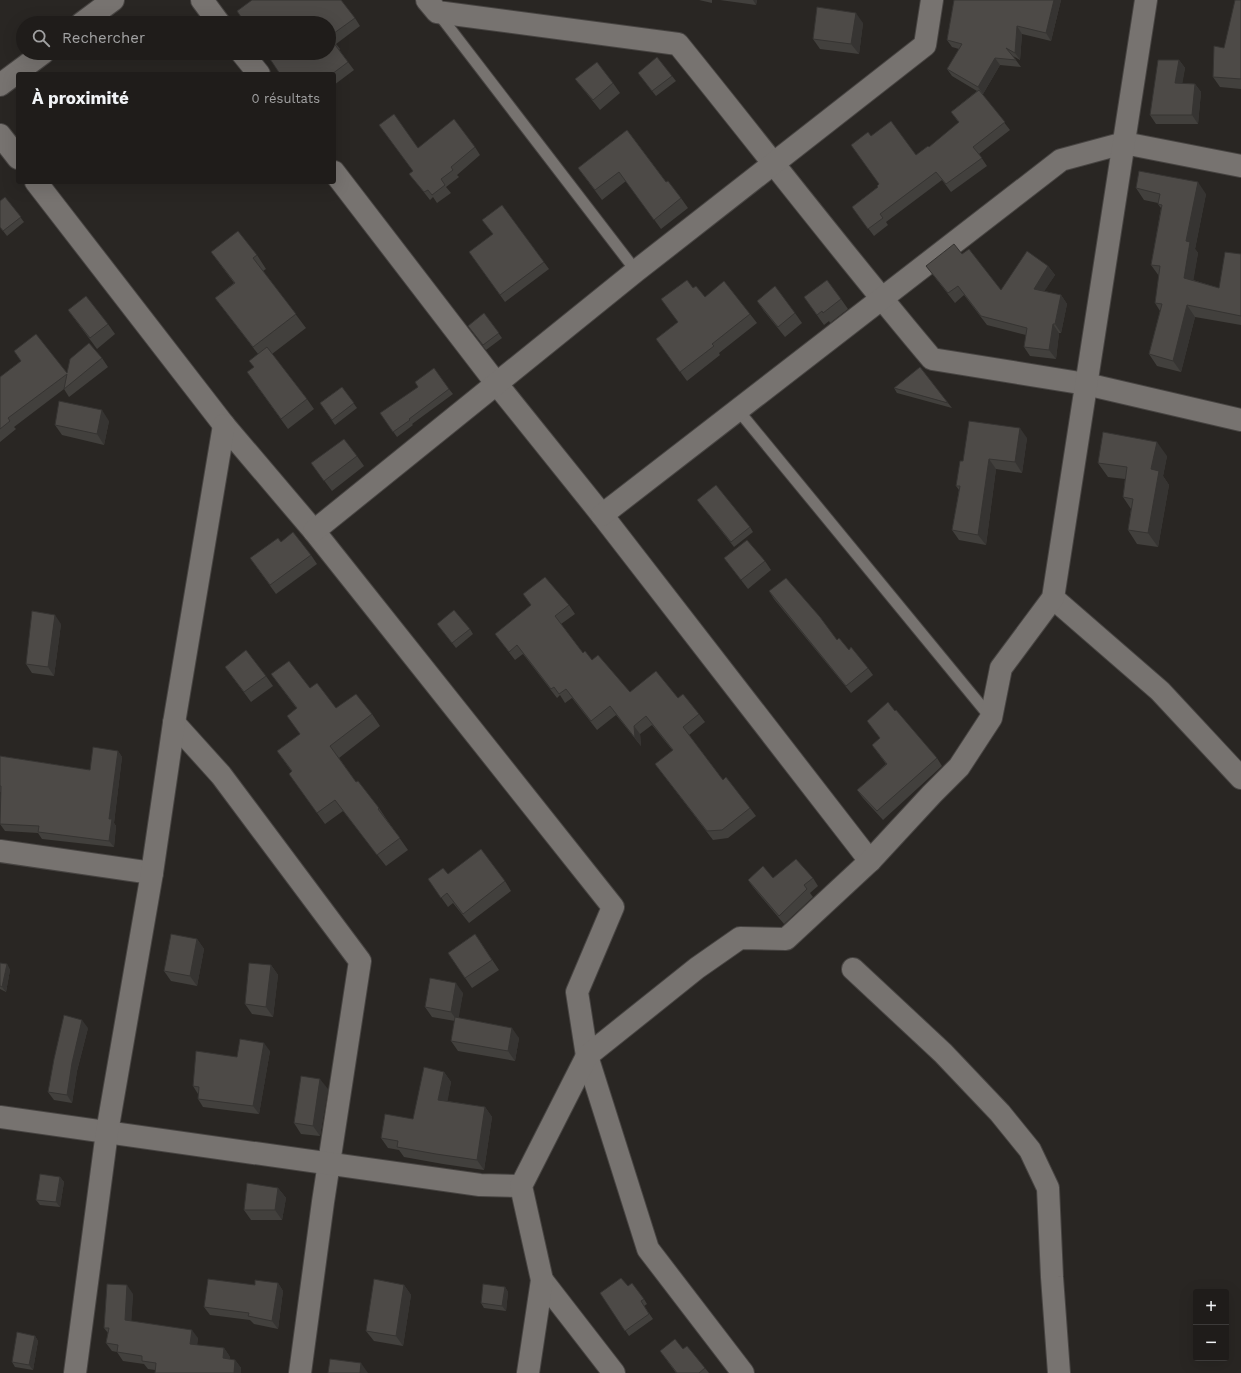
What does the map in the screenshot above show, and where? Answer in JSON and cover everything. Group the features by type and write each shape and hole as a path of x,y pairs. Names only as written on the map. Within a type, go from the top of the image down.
{"street":[{"path":"91,16 113,0"},
{"path":"202,0 214,16"},
{"path":"314,531 496,382 925,45 932,0"},
{"path":"528,1373 542,1280 521,1186 587,1056 697,968 740,938 786,939 870,861 959,767 991,718 1001,668 1053,598 1146,0"},
{"path":"432,6 678,44 882,299 932,359 1086,384 1241,420"},
{"path":"17,72 33,60"},
{"path":"248,60 257,72"},
{"path":"0,85 16,73"},
{"path":"0,135 16,155"},
{"path":"602,515 1061,160 1124,143 1241,166"},
{"path":"336,175 870,861"},
{"path":"38,184 224,425 314,531 613,907 577,992 587,1056 648,1249 743,1373"},
{"path":"75,1373 107,1132 152,873 174,723 224,425"},
{"path":"1053,598 1160,691 1241,778"},
{"path":"174,723 221,775 360,961 329,1163 300,1373"},
{"path":"0,851 152,873"},
{"path":"853,968 943,1053 1000,1113 1030,1150 1048,1188 1052,1277 1059,1373"},
{"path":"0,1117 480,1185 521,1186"},
{"path":"542,1280 614,1373"}],"lane":[{"path":"432,6 636,271"},
{"path":"738,410 991,718"}],"building":[{"path":"252,0 341,0 355,18 336,32 336,16 240,16 237,11"},
{"path":"954,0 1054,0 1046,33 1017,26 1015,53 1006,48 1016,60 995,58 978,87 947,69 962,44 947,40"},
{"path":"1235,0 1241,0 1241,79 1213,77 1214,46 1224,48"},
{"path":"817,7 856,13 851,44 813,39"},
{"path":"336,46 348,62 335,72 279,72 271,60 336,60"},
{"path":"657,57 672,76 652,91 638,73"},
{"path":"1158,60 1179,60 1175,83 1195,84 1192,115 1150,115"},
{"path":"597,62 613,83 593,100 575,79"},
{"path":"979,90 1005,122 973,147 982,158 946,184 936,172 880,214 883,218 868,229 852,207 878,187 877,186 879,184 851,145 868,132 871,136 891,121 916,155 928,146 929,147 959,122 951,112"},
{"path":"394,114 418,148 454,119 475,147 451,167 453,170 441,179 445,185 432,195 428,190 424,192 409,174 413,171 379,125"},
{"path":"627,130 666,182 668,181 681,198 654,220 619,172 595,190 578,168"},
{"path":"1139,171 1198,182 1186,241 1190,242 1184,278 1219,288 1225,252 1241,254 1241,316 1187,305 1173,361 1149,354 1162,304 1155,303 1160,266 1151,265 1162,205 1158,204 1160,194 1136,188"},
{"path":"5,197 21,217 3,231 0,227 0,201"},
{"path":"502,205 544,262 500,295 469,252 493,234 482,220"},
{"path":"238,231 257,255 253,258 296,314 253,347 215,298 235,283 211,252"},
{"path":"954,244 962,254 969,249 1001,290 1027,251 1048,266 1034,289 1061,295 1055,324 1053,324 1049,350 1024,347 1027,328 981,316 958,286 948,293 926,266"},
{"path":"687,280 693,288 696,286 705,297 724,281 750,314 712,344 714,346 680,372 656,339 678,322 661,299"},
{"path":"827,280 841,299 823,313 822,311 817,315 804,297"},
{"path":"775,286 795,313 778,327 757,301"},
{"path":"86,296 108,324 90,338 68,310"},
{"path":"484,313 499,333 483,345 468,326"},
{"path":"36,334 67,373 70,359 89,343 102,358 64,389 67,374 8,418 10,421 0,429 0,377 21,361 14,351"},
{"path":"267,347 307,399 281,419 247,372 254,367 249,361"},
{"path":"920,367 948,403 894,388"},
{"path":"434,368 449,389 393,432 380,413 418,387 415,382"},
{"path":"342,387 354,403 332,420 320,403"},
{"path":"59,401 102,410 97,434 55,425"},
{"path":"969,421 1020,428 1015,462 989,459 978,535 952,530 960,486 956,486 960,461 963,461"},
{"path":"1103,432 1157,442 1151,469 1159,471 1148,533 1128,530 1133,499 1123,497 1127,467 1098,463"},
{"path":"344,439 357,456 324,481 311,463"},
{"path":"716,485 750,527 731,542 697,500"},
{"path":"293,532 311,555 270,585 250,558 278,538 281,542"},
{"path":"747,540 765,561 741,580 724,558"},
{"path":"545,577 569,605 555,616 583,653 585,651 592,660 598,655 630,692 656,671 678,698 683,694 699,714 683,727 723,780 726,777 750,808 722,830 707,831 655,764 673,750 646,716 634,726 635,738 610,706 591,721 566,689 559,694 554,687 551,689 517,645 509,652 495,634 531,605 523,594"},
{"path":"786,578 820,617 837,640 839,638 849,650 851,647 868,668 846,686 769,591"},
{"path":"454,610 470,629 452,643 437,624"},
{"path":"32,611 55,615 48,667 26,664"},
{"path":"246,650 266,676 244,692 225,667"},
{"path":"289,661 310,688 317,683 336,708 356,694 372,714 330,746 356,782 358,781 379,808 378,809 400,838 377,855 335,800 317,813 289,774 292,771 277,751 300,734 287,716 297,708 271,674"},
{"path":"888,702 937,758 877,811 857,790 887,764 872,745 880,738 867,721"},
{"path":"93,747 118,751 109,819 112,819 109,841 38,832 39,826 0,824 0,756 90,770"},
{"path":"481,849 505,881 463,914 447,893 441,898 428,879 443,868 448,874"},
{"path":"796,859 813,878 804,885 807,889 779,916 748,880 763,866 773,878"},
{"path":"171,934 197,939 190,976 164,971"},
{"path":"475,934 492,960 465,978 448,953"},
{"path":"0,963 7,964 2,987 0,986"},
{"path":"249,963 271,965 266,1007 245,1004"},
{"path":"430,978 456,983 451,1012 425,1007"},
{"path":"64,1015 82,1020 72,1063 67,1095 48,1092"},
{"path":"455,1017 512,1028 508,1051 451,1041"},
{"path":"240,1039 264,1043 253,1106 198,1099 199,1087 193,1086 196,1051 237,1057"},
{"path":"424,1067 444,1072 438,1100 485,1107 477,1160 397,1147 398,1141 381,1138 385,1114 413,1119"},
{"path":"301,1076 320,1079 313,1126 294,1123"},
{"path":"40,1174 60,1177 56,1202 36,1200"},
{"path":"247,1183 278,1188 275,1210 244,1210"},
{"path":"621,1278 628,1286 632,1283 644,1299 641,1301 649,1314 625,1331 600,1293"},
{"path":"208,1279 255,1285 255,1280 278,1283 272,1321 248,1316 249,1313 204,1307"},
{"path":"374,1279 404,1285 396,1336 366,1331"},
{"path":"107,1284 127,1285 125,1320 192,1330 190,1344 224,1348 223,1358 235,1360 234,1373 155,1373 156,1363 142,1361 142,1356 117,1352 118,1345 106,1343 109,1328 104,1328"},
{"path":"483,1284 505,1287 502,1306 481,1303"},
{"path":"17,1332 35,1336 29,1365 12,1362"},
{"path":"675,1339 683,1349 687,1346 705,1368 699,1373 677,1373 660,1351"},
{"path":"330,1359 361,1363 360,1373 328,1373"}]}
